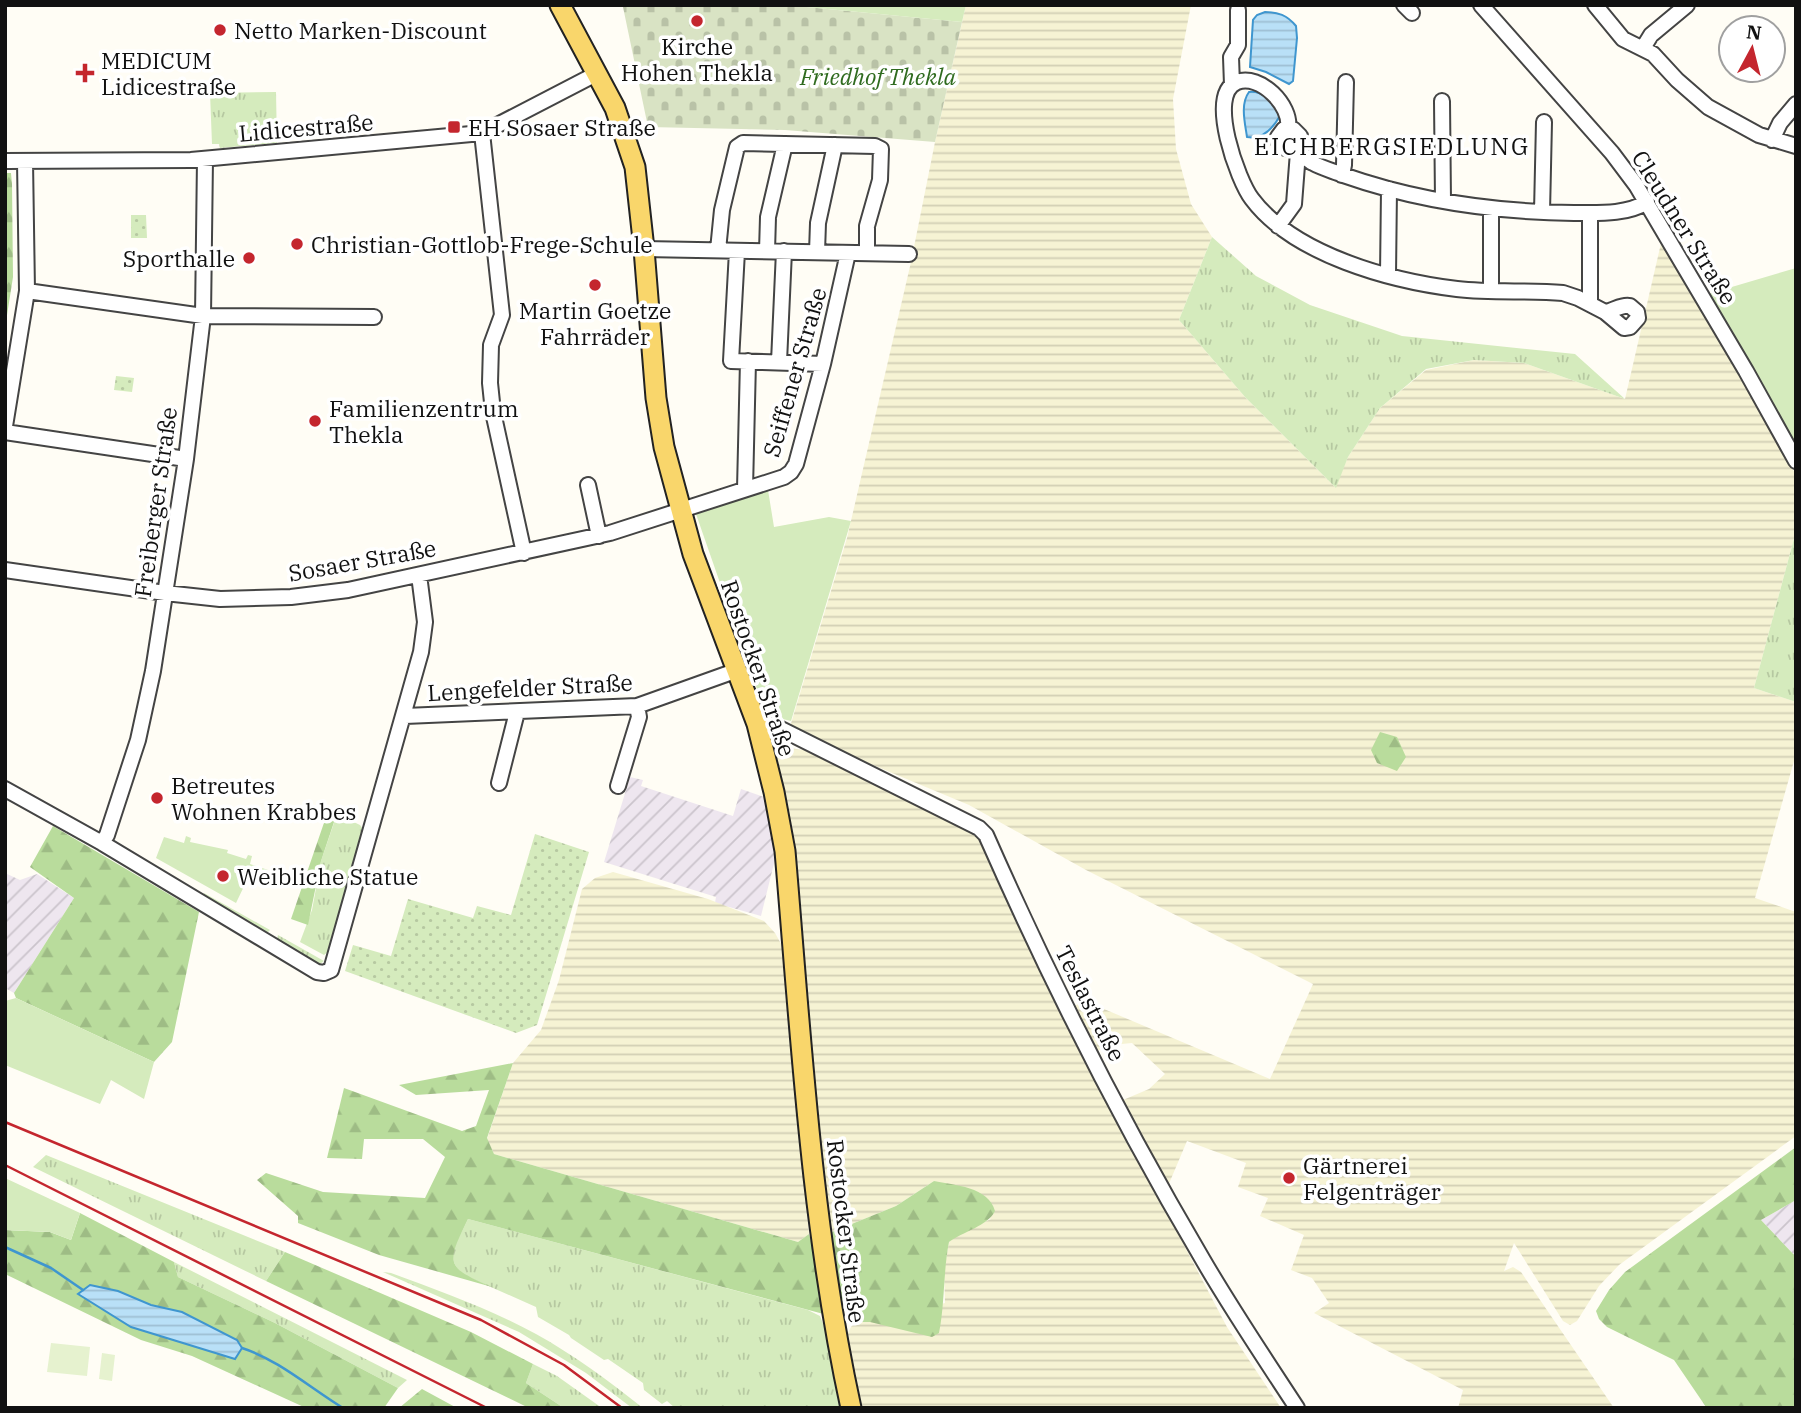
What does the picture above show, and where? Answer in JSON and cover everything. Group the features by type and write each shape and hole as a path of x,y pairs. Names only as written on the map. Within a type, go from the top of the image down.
{"main road":[{"name":"Rostocker Straße","path":"560,5 615,108 635,167 645,249 656,398 664,447 680,511 757,724 774,792 785,850 817,1209 831,1316 851,1408"}],"street":[{"name":"Cleudner Straße","path":"1481,5 1612,153 1647,202 1796,461"},
{"path":"1595,5 1623,39 1653,54 1708,107 1772,140 1796,146"},
{"path":"1643,48 1651,35 1687,5"},
{"path":"1232,85 1231,57 1238,40 1238,10"},
{"name":"Lidicestraße","path":"5,161 205,159 482,133 596,74"},
{"path":"1278,226 1294,204 1296,150 1300,136 1289,128 1287,110 1281,101 1269,90 1245,81 1232,85 1225,94 1232,158 1252,200 1278,226 1300,241 1327,254 1388,275 1458,289 1563,293 1605,312"},
{"path":"1342,175 1346,82"},
{"path":"1442,101 1443,201"},
{"path":"1772,140 1780,123 1796,104"},
{"path":"1542,212 1544,122"},
{"path":"482,133 502,315 491,345 490,383 493,412 524,553"},
{"path":"718,250 722,211 737,147 743,143 875,146 882,152 880,180 867,226 867,253"},
{"path":"767,251 768,218 785,144"},
{"path":"817,252 818,223 835,145"},
{"path":"1296,150 1315,164 1342,175 1389,189 1491,209 1590,213 1627,211 1647,202"},
{"name":"Freiberger Straße","path":"102,843 139,737 161,627 186,459 203,316 205,159"},
{"path":"5,426 27,291 25,161"},
{"path":"1388,275 1389,189"},
{"path":"1491,209 1491,290"},
{"path":"1590,213 1590,304"},
{"path":"645,249 909,254"},
{"path":"737,251 732,361 822,364"},
{"path":"779,362 784,251"},
{"name":"Seiffener Straße","path":"680,511 791,472 796,464 848,253"},
{"path":"27,291 203,316 374,317"},
{"path":"745,489 748,361"},
{"path":"5,432 186,459"},
{"path":"588,485 599,536"},
{"name":"Sosaer Straße","path":"5,570 220,599 291,597 348,590 524,553 599,536 680,511"},
{"path":"5,789 324,974 331,970 405,716 424,634 419,575"},
{"name":"Lengefelder Straße","path":"405,716 637,706 736,671"},
{"path":"618,786 639,717 637,706"},
{"path":"499,783 517,712"},
{"name":"Teslastraße","path":"757,724 775,726 979,828 986,835 1086,1045 1168,1198 1205,1263 1297,1408"}],"shaded area":[{"path":"966,5 1191,5 1173,99 1176,149 1191,204 1212,237 1179,320 1245,397 1335,487 1348,457 1380,408 1426,370 1474,360 1524,363 1625,399 1662,239 1796,475 1796,531 1754,688 1796,702 1796,754 1755,898 1796,912 1796,1136 1619,1265 1599,1286 1577,1321 1570,1325 1563,1321 1514,1243 1504,1271 1513,1267 1521,1272 1614,1408 1458,1408 1463,1390 1314,1313 1329,1303 1312,1278 1291,1270 1304,1235 1260,1216 1268,1198 1238,1187 1246,1163 1187,1141 1168,1186 1123,1100 1149,1089 1165,1074 1132,1043 1111,1045 1097,1051 1074,1006 1085,1001 1270,1079 1313,984 1086,870 969,805 789,730 847,538 911,262"},
{"path":"789,748 804,750 977,835 1081,1049 1227,1327 1281,1408 858,1408 849,1365 847,1334 854,1322 869,1322 945,1303 944,1271 949,1242 960,1233 991,1219 934,1181 896,1206 827,1234 775,757"},
{"path":"630,777 643,780 641,786 733,816 741,789 767,798 777,851 761,916 715,903 716,897 604,862"},
{"path":"613,872 708,899 764,921 784,949 809,1234 798,1242 494,1154 487,1139 513,1063 541,1030 559,980 582,889 595,878"},
{"path":"5,873 20,880 37,874 74,898 14,993 5,988"},
{"path":"1796,1200 1796,1257 1761,1220"}],"green space":[{"name":"Friedhof Thekla","path":"786,5 962,22 935,142 785,130 648,127 623,7"},
{"path":"786,5 966,5 962,22"},
{"path":"276,92 277,143 220,148 219,144 212,144 210,93"},
{"path":"5,173 11,173 12,184 13,277 5,328"},
{"path":"131,215 146,215 147,238 131,238"},
{"path":"1212,237 1256,276 1310,305 1402,336 1575,354 1625,399 1524,363 1474,360 1426,369 1380,408 1348,457 1336,488 1245,397 1179,320"},
{"path":"1796,268 1796,451 1708,294"},
{"path":"116,376 134,378 132,392 114,390"},
{"path":"768,490 774,527 829,517 851,521 791,721 766,715 696,514"},
{"path":"1796,531 1796,702 1754,688"},
{"path":"1380,732 1397,737 1406,757 1397,771 1377,763 1371,750"},
{"path":"327,814 335,819 321,861 308,925 291,919"},
{"path":"341,816 363,829 329,951 324,955 300,942 312,910 321,861 335,820"},
{"path":"53,826 199,912 172,1042 154,1062 16,998 14,993 74,898 30,867"},
{"path":"535,834 589,852 537,1025 516,1033 345,971 353,945 391,956 408,899 473,918 477,906 511,915"},
{"path":"186,836 191,838 190,842 228,850 227,853 246,859 248,855 252,856 250,864 268,870 263,884 248,878 236,903 156,858 164,837 184,843"},
{"path":"204,893 270,930 265,935 202,898"},
{"path":"278,935 324,961 320,964 313,963 277,942"},
{"path":"16,998 154,1062 144,1099 111,1080 100,1104 5,1065 5,1001"},
{"path":"513,1063 487,1138 494,1154 798,1242 809,1234 831,1316 468,1219 456,1246 454,1262 465,1274 492,1287 379,1255 298,1223 298,1216 257,1180 266,1173 323,1192 425,1198 445,1157 423,1139 364,1139 362,1159 327,1158 344,1088 462,1131 476,1126 489,1090 416,1095 399,1085"},
{"path":"1796,1147 1796,1200 1761,1220 1796,1257 1796,1408 1706,1407 1674,1360 1607,1327 1596,1311 1625,1272"},
{"path":"46,1155 285,1252 266,1281 33,1167"},
{"path":"5,1178 80,1213 71,1240 50,1232 5,1230"},
{"path":"934,1181 970,1188 986,1197 995,1211 987,1221 949,1242 939,1333 932,1337 870,1322 854,1322 831,1277 827,1234 896,1206"},
{"path":"80,1213 174,1262 178,1277 275,1323 398,1388 384,1408 306,1408 192,1356 141,1340 5,1274 5,1230 50,1232 71,1240","holes":["118,1291 237,1340 235,1358 131,1327"]},
{"path":"468,1219 808,1310 820,1316 841,1408 675,1408 667,1401 662,1404 644,1390 643,1383 538,1317 536,1307 458,1270 454,1263 454,1249"},
{"path":"285,1252 471,1332 533,1364 526,1383 564,1408 529,1408 266,1281"},
{"path":"174,1262 407,1380 398,1388 275,1323 178,1277"},
{"path":"383,1272 465,1301 536,1334 591,1369 643,1408 632,1408 586,1373 519,1332"},
{"path":"51,1343 90,1347 87,1376 47,1372"},
{"path":"102,1353 115,1355 112,1381 99,1379"},
{"path":"533,1364 557,1376 602,1408 564,1408 526,1383"},
{"path":"422,1389 457,1408 399,1408"}],"water":[{"path":"1265,12 1282,15 1296,26 1293,81 1289,84 1250,67 1253,20"},
{"path":"1249,92 1263,95 1281,114 1267,132 1253,137 1247,137 1244,114"},
{"path":"90,1285 118,1291 151,1305 182,1312 237,1340 242,1348 235,1359 131,1327 78,1294"}],"waterway":[{"path":"5,1247 51,1268 83,1290"},
{"path":"242,1348 282,1367 343,1408"}],"railway":[{"path":"5,1122 481,1320 564,1365 622,1408"},
{"path":"5,1165 487,1408"}],"place":[{"name":"Kirche Hohen Thekla","path":"697,21"},
{"name":"Netto Marken-Discount","path":"220,30"},
{"name":"MEDICUM Lidicestraße","path":"85,73"},
{"name":"EH Sosaer Straße","path":"454,127"},
{"name":"Christian-Gottlob-Frege-Schule","path":"297,244"},
{"name":"Sporthalle","path":"249,258"},
{"name":"Martin Goetze Fahrräder","path":"595,285"},
{"name":"Familienzentrum Thekla","path":"315,421"},
{"name":"Betreutes Wohnen Krabbes","path":"157,798"},
{"name":"Weibliche Statue","path":"223,876"},
{"name":"Gärtnerei Felgenträger","path":"1289,1178"}],"district":[{"name":"EICHBERGSIEDLUNG","path":"1392,146"}]}
